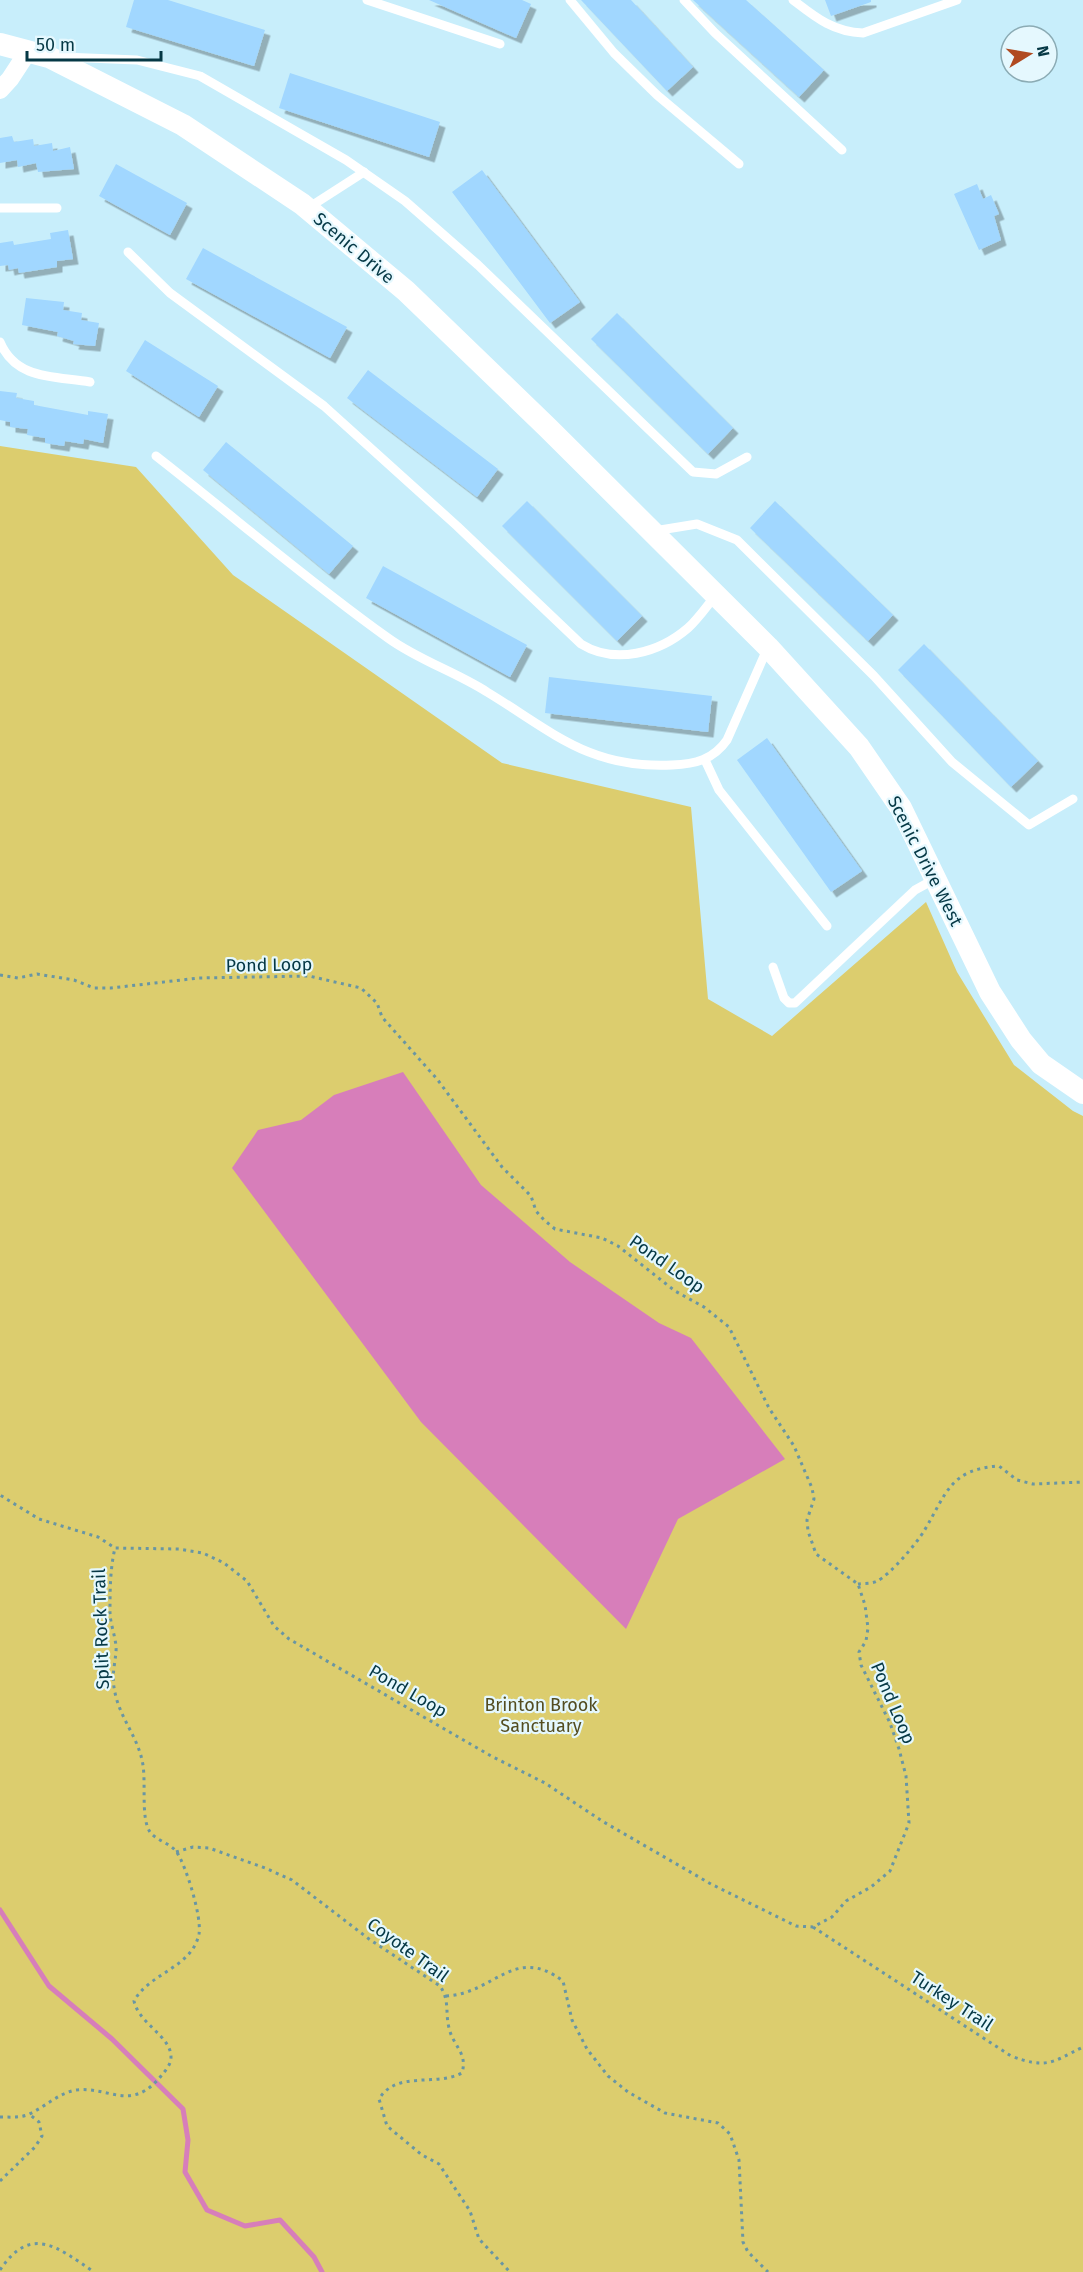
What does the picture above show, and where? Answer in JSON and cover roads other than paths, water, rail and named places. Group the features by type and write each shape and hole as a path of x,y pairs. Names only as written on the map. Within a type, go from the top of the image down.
{"street":[{"name":"Scenic Drive","path":"0,44 38,55 183,125 307,208 405,291 654,531"},
{"path":"0,90 38,55"},
{"name":"Scenic Drive West","path":"654,531 715,596 768,647 860,747 901,808 990,992 1020,1040 1041,1065 1083,1093"}],"lane":[{"path":"367,0 500,44"},
{"path":"570,0 614,53 657,95 738,164"},
{"path":"684,0 715,33 842,150"},
{"path":"793,0 827,26 849,33 862,33 957,0"},
{"path":"38,55 137,60 200,76 364,172 405,201 478,265 693,472 716,474 747,457"},
{"path":"307,208 364,172"},
{"path":"0,208 57,208"},
{"path":"128,252 170,293 324,406 457,526 581,645 595,653 626,656 657,646 689,627 715,596"},
{"path":"0,342 7,358 27,372 90,382"},
{"path":"156,456 389,640 487,691 568,744 609,760 660,766 705,760 720,751 768,647"},
{"path":"654,531 697,524 736,540 874,676 952,762 1029,825 1073,799"},
{"path":"705,760 719,790 827,926"},
{"path":"773,967 784,998 789,1003 795,1003 915,890 935,879"}],"waterway":[{"path":"0,1910 49,1986 112,2039 183,2109 188,2140 185,2172 207,2210 245,2226 280,2220 314,2257 322,2272"}],"park label":[{"name":"Brinton Brook Sanctuary","path":"541,1715"}]}
